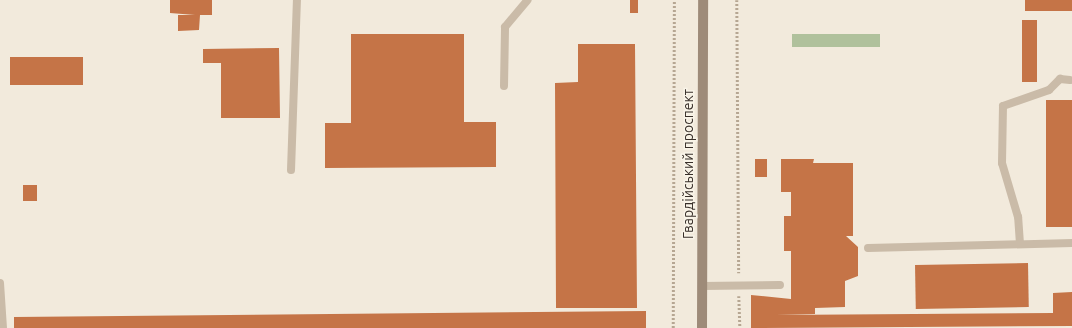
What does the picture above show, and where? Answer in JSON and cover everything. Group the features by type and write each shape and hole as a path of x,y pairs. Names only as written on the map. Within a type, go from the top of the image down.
{"main road":[{"name":"Гвардійський проспект","path":"702,328 703,0"}],"lane":[{"path":"291,170 297,0"},
{"path":"504,86 505,27 528,0"},
{"path":"1020,244 1018,217 1002,163 1003,106 1049,90 1060,79 1070,80"},
{"path":"868,248 1072,243"},
{"path":"0,282 3,328"},
{"path":"702,286 780,285"}],"path":[{"path":"673,328 674,0"},
{"path":"737,0 740,328"}],"green space":[{"path":"792,34 880,34 880,47 792,47"}],"building":[{"path":"170,0 212,0 212,15 200,15 199,30 178,31 178,15 195,15 170,13"},
{"path":"630,0 638,0 638,13 630,13"},
{"path":"1025,0 1072,0 1072,11 1025,11"},
{"path":"1022,20 1037,20 1037,82 1022,82"},
{"path":"351,34 464,34 464,122 496,122 496,167 325,168 325,123 351,123"},
{"path":"578,44 635,44 637,308 556,308 555,83 578,82"},
{"path":"279,48 280,118 221,118 221,63 203,63 203,49"},
{"path":"10,57 83,57 83,85 10,85"},
{"path":"1046,100 1072,100 1072,227 1046,227"},
{"path":"755,159 767,159 767,177 755,177"},
{"path":"781,159 814,159 813,163 853,163 853,236 846,236 858,247 858,276 845,281 845,307 815,308 815,314 776,315 1053,313 1053,293 1072,292 1072,326 751,328 751,295 791,299 791,251 784,251 784,216 791,216 791,192 781,192"},
{"path":"23,185 37,185 37,201 23,201"},
{"path":"1028,263 1029,307 916,309 915,265"},
{"path":"646,311 646,328 14,328 14,317"}]}
